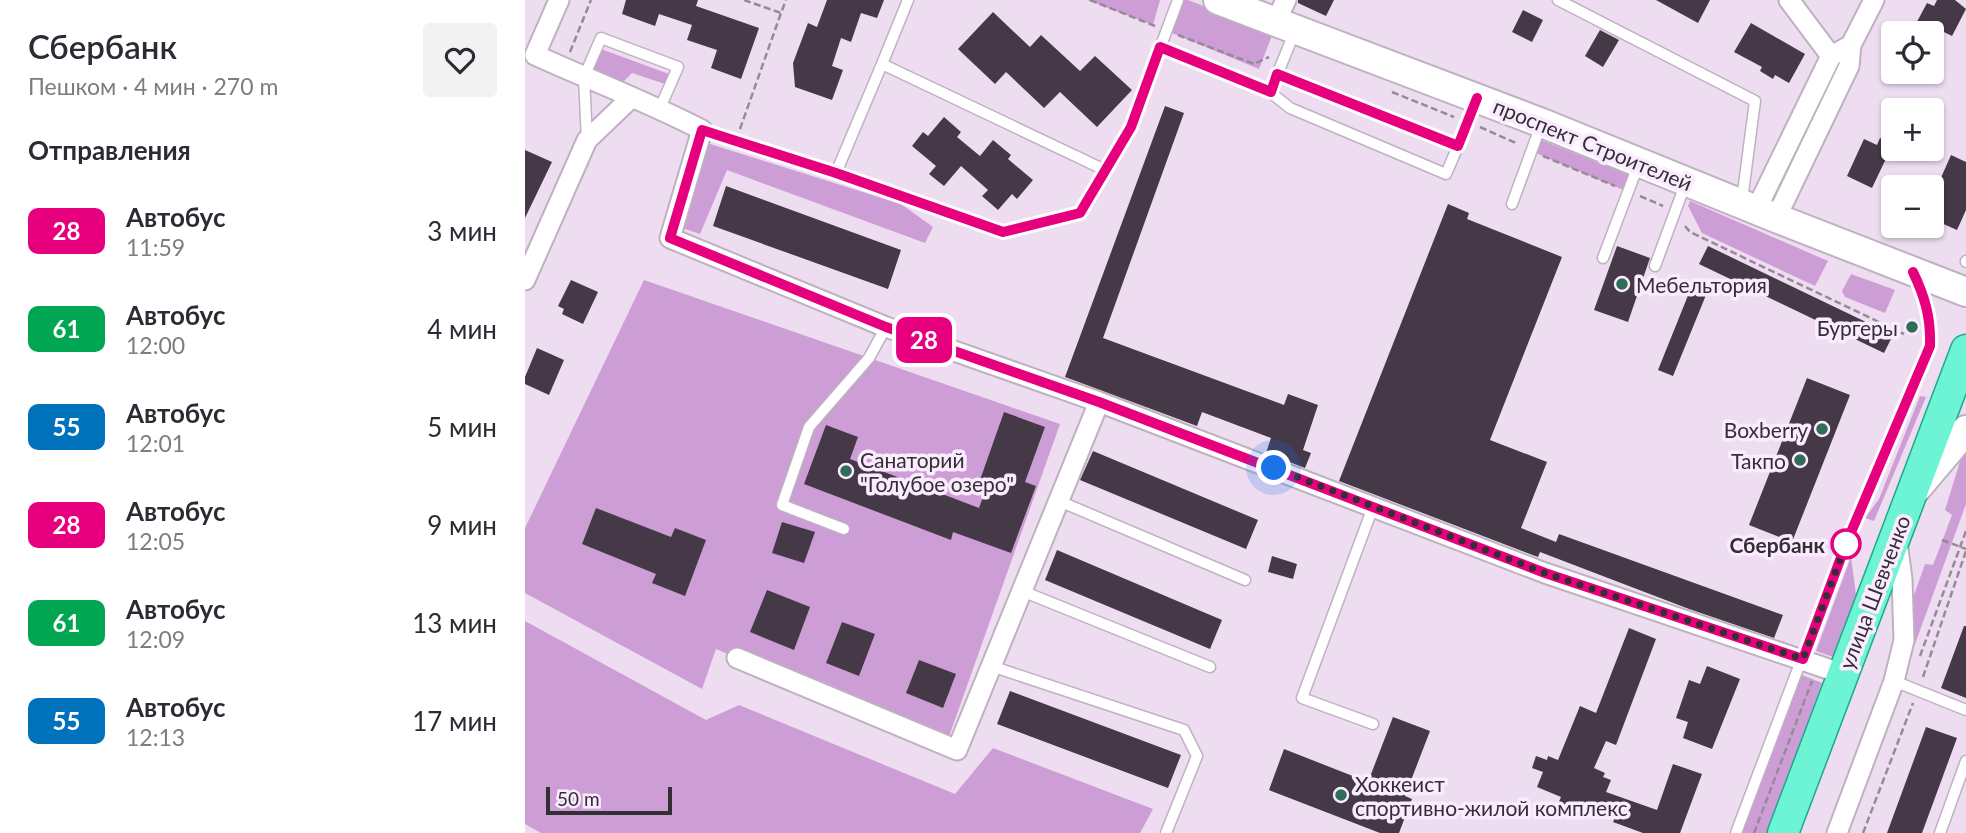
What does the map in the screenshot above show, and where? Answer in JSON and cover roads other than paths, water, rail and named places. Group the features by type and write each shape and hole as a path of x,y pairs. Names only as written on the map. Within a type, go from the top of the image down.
{"main road":[{"name":"улица Шевченко","path":"1783,833 1821,666 1897,534 1966,351"}],"street":[{"path":"559,0 535,55 631,98 660,108 702,130 670,238 886,327 1099,402 1545,573 1821,666"},
{"name":"проспект Строителей","path":"1218,0 1286,26 1472,110 1542,123 1966,292"},
{"path":"1789,0 1831,56"},
{"path":"1758,210 1849,66 1851,45 1874,0"},
{"path":"1758,210 1831,56 1851,45"},
{"path":"525,280 587,141 631,98"},
{"path":"737,658 957,750 1099,402"},
{"path":"1913,493 1966,430"},
{"path":"1837,833 1894,681 1903,640 1902,579 1897,534"}],"lane":[{"path":"836,173 908,0"},
{"path":"702,130 836,173 1003,232 1080,213 1131,127 1178,0"},
{"path":"1558,0 1755,101 1758,210"},
{"path":"1271,92 1286,26"},
{"path":"587,141 584,77 601,38 678,67 660,108"},
{"path":"1160,47 1271,92 1290,108 1446,174 1472,110"},
{"path":"882,64 1105,170"},
{"path":"1277,74 1458,146"},
{"path":"1512,204 1542,123"},
{"path":"1603,258 1640,162"},
{"path":"1654,266 1686,181"},
{"path":"1737,833 1821,666 1846,544 1930,346 1930,315 1913,272"},
{"path":"844,529 782,505 809,427 869,358 886,327"},
{"path":"1059,501 1245,580"},
{"path":"1373,724 1302,698 1374,506"},
{"path":"1022,590 1210,667"},
{"path":"991,666 1184,730 1197,756 1166,833"},
{"path":"1894,681 1966,710"},
{"path":"1940,833 1966,761"}],"place":[{"name":"Мебельтория","path":"1622,284"},
{"name":"Бургеры","path":"1912,327"},
{"name":"Boxberry","path":"1822,429"},
{"name":"Такпо","path":"1800,460"},
{"name":"Санаторий \"Голубое озеро\"","path":"846,471"},
{"name":"Сбербанк","path":"1846,544"},
{"name":"Хоккеист спортивно-жилой комплекс","path":"1341,795"}]}
